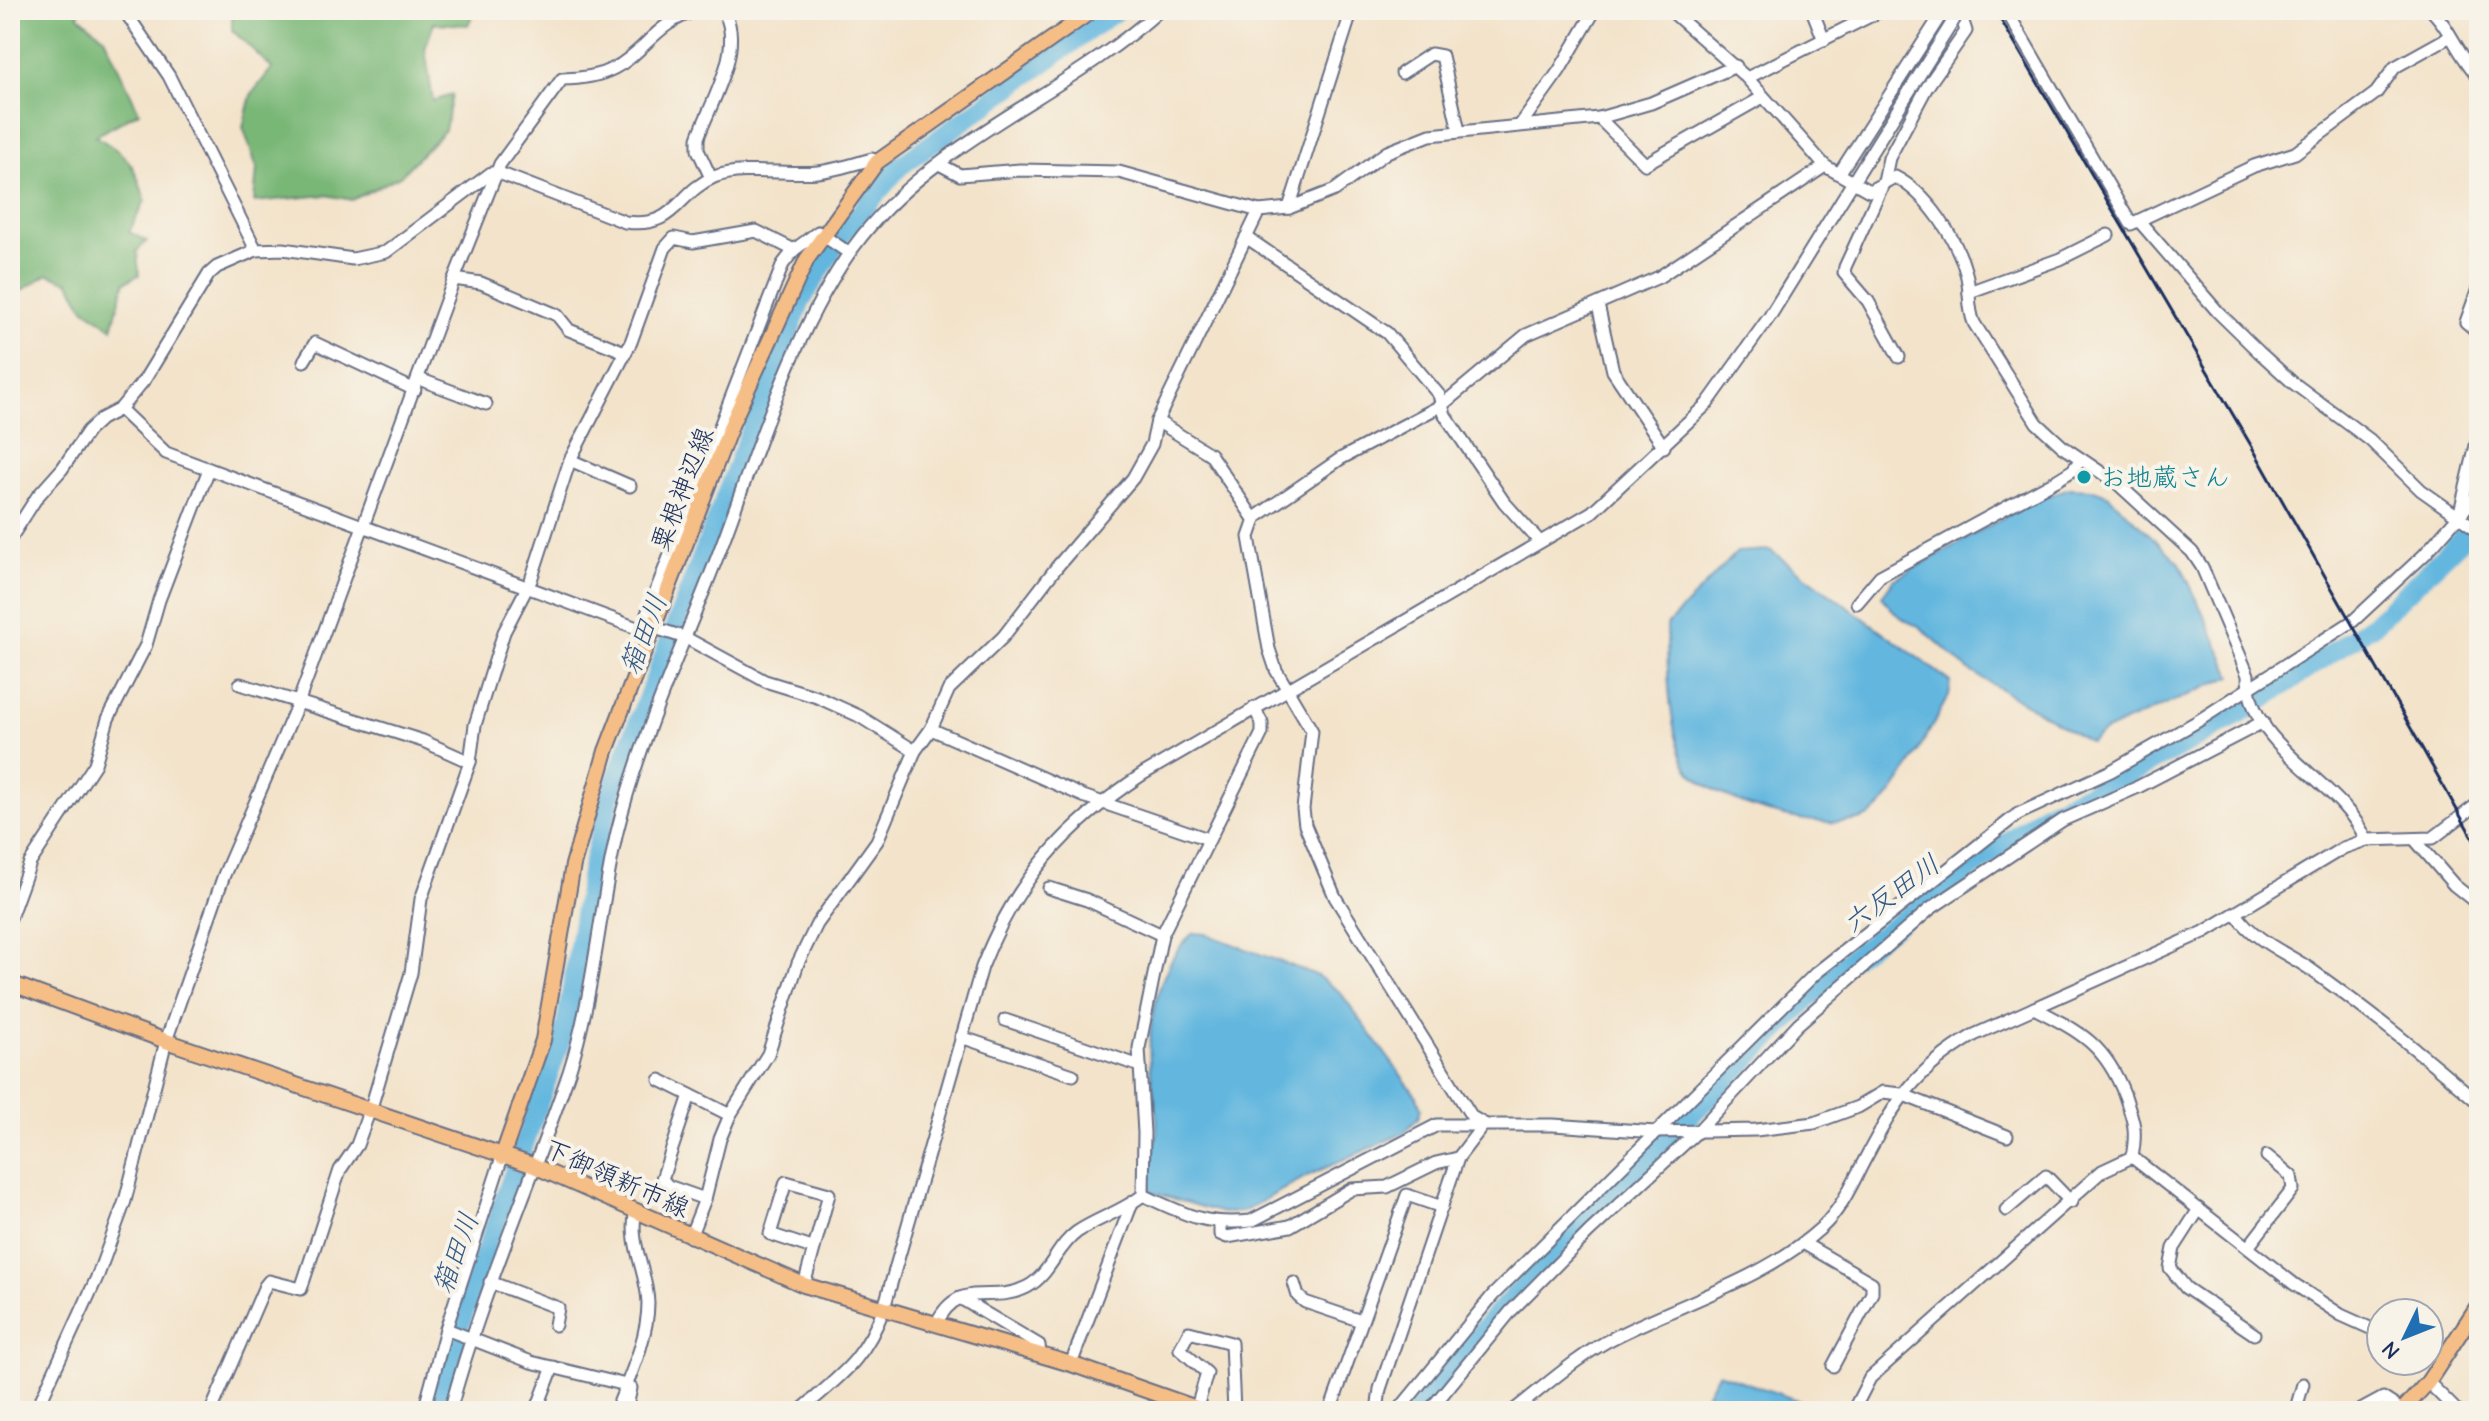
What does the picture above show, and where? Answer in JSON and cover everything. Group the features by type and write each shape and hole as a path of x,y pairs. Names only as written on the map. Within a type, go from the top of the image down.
{"main road":[{"name":"粟根神辺線","path":"506,1158 543,1040 573,865 606,751 732,423 807,259 877,162 1093,10"},
{"name":"下御領新市線","path":"10,983 166,1041 530,1165 804,1285 1071,1364 1201,1409"},
{"path":"2445,1351 2479,1304"},
{"path":"2403,1411 2427,1377"}],"street":[{"path":"124,10 169,76 256,250"},
{"path":"36,1411 98,1275 120,1215 166,1041 224,875 298,703 454,279 499,173 500,164 562,79 615,71 675,18 698,10"},
{"path":"711,178 698,150 698,138 730,52 731,28 723,10"},
{"path":"450,1411 470,1338 530,1165 569,1071 618,830 646,742 810,323 849,253 864,233 939,164 1131,37 1160,10"},
{"path":"1289,208 1352,10"},
{"path":"1521,124 1559,71 1595,10"},
{"path":"1670,10 1736,66 1825,166 1869,191 1895,177 1929,208 1958,251 1969,292 1969,311 2037,423 2118,484 2192,552 2202,567 2248,675 2249,691 2262,720 2286,752 2359,822 2366,840"},
{"path":"1812,10 1824,40"},
{"path":"1747,78 1882,10"},
{"path":"1839,174 1944,10"},
{"path":"800,1411 857,1361 871,1343 884,1308 982,967 1014,899 1036,865 1100,802 1254,708 1592,512 1664,447 1707,404 1770,316 1960,10"},
{"path":"1899,357 1868,301 1844,273 1884,182 1889,158 1927,87 1966,31 1960,10"},
{"path":"2006,10 2131,224 2254,166 2295,153 2376,93 2395,67 2449,37"},
{"path":"2431,10 2441,19 2461,59 2479,77"},
{"path":"1402,73 1431,54 1442,56 1459,131"},
{"path":"939,164 960,175 1020,170 1119,172 1259,211 1289,208 1335,190 1387,152 1430,135 1599,118 1651,103 1736,66"},
{"path":"1599,118 1645,164 1763,97"},
{"path":"657,225 711,178 743,172 820,172 872,159 877,162"},
{"path":"1484,1124 1472,1117 1324,874 1305,825 1303,809 1312,731 1269,649 1249,537 1254,519 1340,459 1442,405 1526,335 1598,305 1676,266 1825,166"},
{"path":"10,539 37,497 62,469 88,431 101,419 120,409 145,379 209,274 256,250 283,249 369,258 386,252 479,180 499,173 625,222 657,225 669,239 693,242 756,231 794,250"},
{"path":"690,1237 705,1199 730,1115 768,1054 798,963 817,924 877,841 915,751 931,729 949,689 1003,637 1056,568 1133,478 1152,444 1157,421 1259,211"},
{"path":"2140,222 2218,312 2259,352 2292,382 2370,440 2421,490 2479,531"},
{"path":"654,631 647,614 783,264 794,250 818,232 849,253"},
{"path":"1969,292 2060,259 2108,235"},
{"path":"1246,237 1387,333 1439,395 1445,415 1504,502 1540,542"},
{"path":"211,1411 265,1286 269,1281 301,1289 340,1170 357,1145 411,973 421,899 470,762 487,685 504,632 526,587 570,460 625,352 669,239"},
{"path":"454,279 494,288 557,315 569,330 625,352"},
{"path":"2479,286 2466,322 2479,333"},
{"path":"1598,305 1613,371 1664,447"},
{"path":"304,361 315,343 417,384 486,404"},
{"path":"120,409 166,453 526,587 654,631 686,638 765,681 817,697 859,716 915,751"},
{"path":"1157,421 1210,454 1254,519"},
{"path":"2459,516 2479,433"},
{"path":"1857,603 1880,576 2057,480 2073,470 2081,459"},
{"path":"570,460 630,486"},
{"path":"10,918 30,863 95,764 108,719 146,645 159,600 209,469"},
{"path":"1398,1411 1493,1295 1816,973 1959,857 2018,814 2111,771 2249,691 2353,621 2424,555 2479,493"},
{"path":"240,684 423,741 470,762"},
{"path":"1143,1195 1142,1022 1162,935 1262,733 1262,723 1254,708"},
{"path":"1429,1411 1511,1311 1798,1024 1930,909 2063,820 2136,788 2262,720"},
{"path":"931,729 1100,802 1208,839"},
{"path":"1513,1411 1613,1337 1742,1278 1803,1243 1824,1225 1843,1201 1901,1094 1935,1058 1974,1035 2237,915 2343,848 2366,840 2416,841 2433,838 2478,805"},
{"path":"2416,841 2454,885 2479,905"},
{"path":"1049,888 1087,900 1162,935"},
{"path":"2237,915 2260,939 2320,977 2477,1098"},
{"path":"2034,1008 2076,1030 2113,1064 2137,1131 2132,1157"},
{"path":"1005,1020 1140,1066"},
{"path":"961,1037 1073,1075"},
{"path":"660,1080 730,1115"},
{"path":"1143,1195 1190,1216 1220,1224 1251,1221 1268,1215 1437,1125 1484,1124 1659,1132 1756,1130 1814,1123 1858,1107 1883,1092 1901,1094 2007,1136"},
{"path":"690,1095 662,1179 668,1186 705,1199"},
{"path":"1377,1411 1380,1389 1458,1158 1484,1124"},
{"path":"2249,1246 2293,1189 2291,1176 2267,1156"},
{"path":"1853,1411 1870,1378 2071,1202 2102,1171 2132,1157"},
{"path":"2132,1157 2294,1284 2341,1315 2365,1326"},
{"path":"424,1411 446,1329 506,1158"},
{"path":"1220,1224 1220,1234 1227,1237 1290,1226 1352,1189 1387,1187 1436,1163 1458,1158"},
{"path":"2006,1210 2046,1176 2071,1202"},
{"path":"804,1285 829,1194 786,1182 770,1234 812,1248"},
{"path":"936,1324 945,1307 967,1293 1010,1293 1027,1287 1049,1266 1074,1233 1143,1195"},
{"path":"1330,1411 1407,1195 1442,1207"},
{"path":"1071,1364 1132,1203"},
{"path":"2199,1209 2174,1248 2170,1268 2186,1288 2254,1334"},
{"path":"616,1411 642,1339 648,1301 633,1235 636,1210"},
{"path":"1803,1243 1872,1283 1872,1293 1833,1366"},
{"path":"490,1282 558,1308 555,1325"},
{"path":"1294,1283 1298,1296 1305,1302 1361,1321"},
{"path":"960,1298 1039,1345 1040,1355"},
{"path":"446,1329 531,1362 627,1381 633,1379 626,1411"},
{"path":"1201,1409 1207,1373 1180,1349 1189,1332 1231,1343 1234,1411"},
{"path":"536,1411 553,1367"},
{"path":"2435,1377 2457,1411"},
{"path":"2303,1384 2297,1405 2304,1411"},
{"path":"2359,1411 2383,1398 2403,1411"}],"green space":[{"path":"10,10 81,10 78,15 104,37 139,112 95,136 129,161 138,177 145,201 129,232 147,241 137,251 139,275 125,282 112,328 84,308 69,282 48,274 10,298"},
{"path":"232,10 475,10 468,25 434,23 425,49 433,101 452,95 445,130 400,176 352,200 326,195 254,202 257,168 243,127 251,95 272,68 232,30"}],"water":[{"path":"2069,488 2091,489 2108,495 2180,563 2232,676 2103,732 2090,742 1970,671 1919,626 1898,615 1882,596 1894,580 2029,503"},
{"path":"1770,550 1951,682 1949,695 1913,761 1890,795 1869,816 1826,822 1798,819 1741,803 1697,778 1685,763 1679,748 1670,696 1667,625 1737,552"},
{"path":"1193,933 1206,934 1316,975 1340,992 1417,1097 1421,1108 1418,1118 1404,1133 1309,1175 1243,1212 1222,1213 1151,1192 1150,1170 1157,1131 1150,1064 1151,1029 1164,976 1182,945"},
{"path":"1718,1373 1829,1411 1697,1411"}],"waterway":[{"name":"箱田川","path":"439,1411 460,1324 566,1026 591,872 612,790 801,301 842,234 899,167 1117,10"},
{"name":"六反田川","path":"1417,1411 1492,1319 1613,1192 1847,961 2046,813 2138,770 2247,710 2374,624 2479,522"}],"railway":[{"path":"1995,10 2252,447 2479,849"}],"place":[{"name":"お地蔵さん","path":"2084,477"}]}
